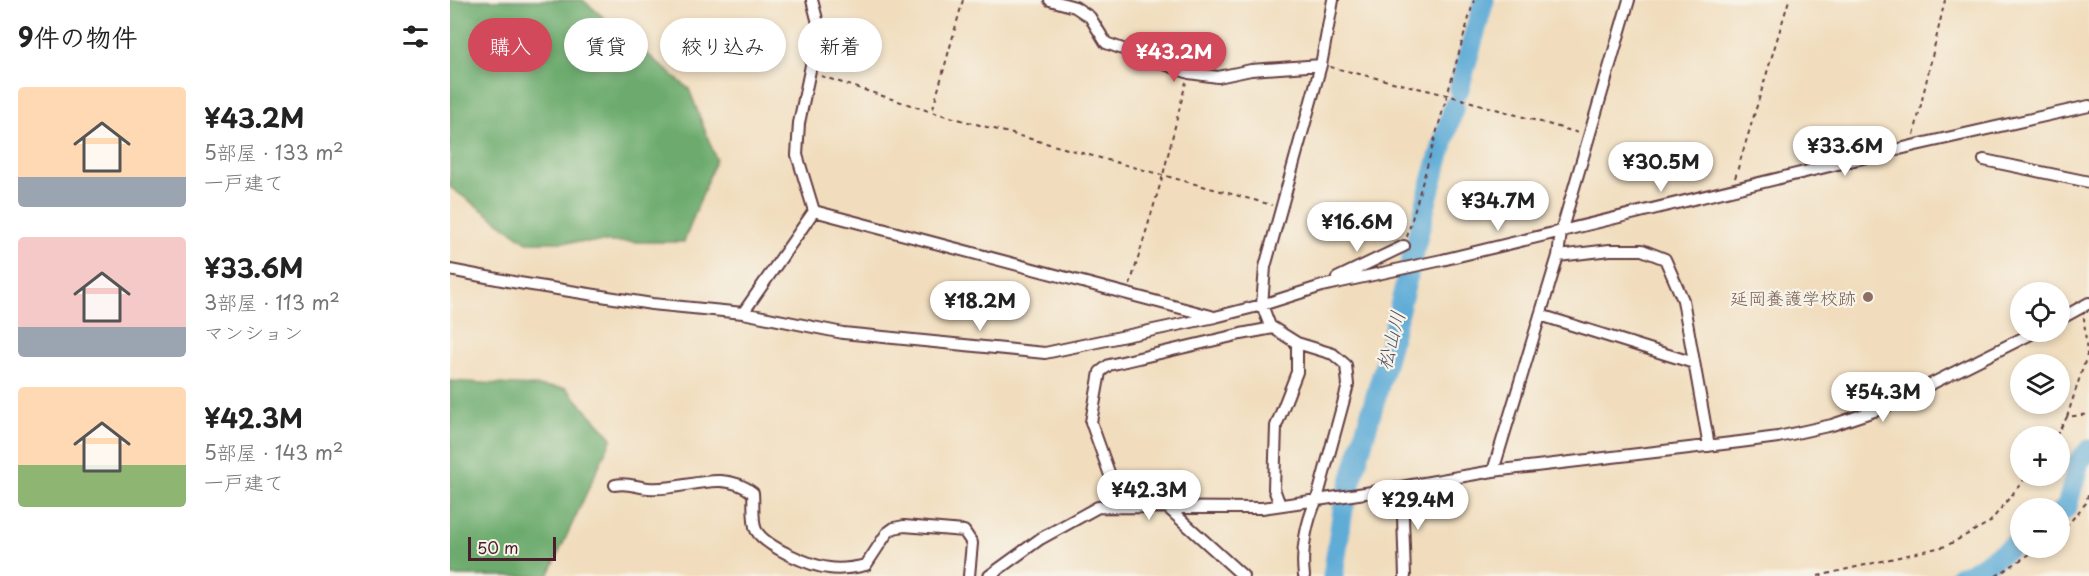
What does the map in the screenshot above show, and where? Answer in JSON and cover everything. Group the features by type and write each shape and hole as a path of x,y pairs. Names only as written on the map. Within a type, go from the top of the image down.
{"street":[{"path":"812,0 817,18"},
{"path":"1050,0 1075,7 1090,17 1106,43 1189,74 1218,77 1251,70 1322,65"},
{"path":"1304,576 1302,562 1309,515 1317,499 1348,385 1346,365 1333,354 1297,343 1270,326 1262,305 1265,267 1322,65 1333,0"},
{"path":"1492,471 1558,256 1562,232 1629,0"},
{"path":"810,72 799,123 797,155 814,211"},
{"path":"450,270 652,304 743,313 843,333 1045,353 1215,317 1322,286 1562,232 1911,146 2089,106"},
{"path":"1984,160 2089,182"},
{"path":"814,211 1215,317"},
{"path":"743,313 814,211"},
{"path":"1322,286 1404,246"},
{"path":"1558,256 1610,250 1642,250 1665,259 1683,300 1709,446"},
{"path":"2070,314 2086,305"},
{"path":"1540,315 1694,363"},
{"path":"1110,507 1111,478 1091,422 1100,372 1109,365 1273,328"},
{"path":"989,576 1040,539 1098,507 1262,508 1492,471 1778,437 1832,425 1883,408 2015,342"},
{"path":"1280,505 1274,489 1276,426 1297,372 1297,343"},
{"path":"615,485 627,483 648,488 672,488 707,480 724,480 746,487 753,493 755,529 763,538 785,553 827,568 849,569 866,565 887,533 894,528 904,526 964,531 972,543 969,576"},
{"path":"1402,487 1405,576"},
{"path":"1167,507 1243,576"}],"path":[{"path":"932,112 963,0"},
{"path":"1404,246 1474,0"},
{"path":"1731,190 1789,0"},
{"path":"1911,146 1945,0"},
{"path":"1322,65 1447,94 1591,137"},
{"path":"810,72 932,112 1282,208"},
{"path":"1127,295 1163,175 1189,74"},
{"path":"2062,426 2067,417 2087,355 2086,305"},
{"path":"2067,417 2089,414"},
{"path":"1818,576 1946,546 1990,522 2019,486"},
{"path":"2070,522 2086,503 2089,490"},
{"path":"1996,576 2024,558"}],"green space":[{"path":"450,0 583,0 604,18 564,18 564,72 648,72 648,55 660,65 660,72 669,72 689,89 716,159 684,242 527,242 450,187"},
{"path":"450,381 566,388 612,438 548,576 450,576"}],"waterway":[{"name":"松山川","path":"1459,89 1484,0"},
{"name":"松山川","path":"1333,576 1343,509 1384,368 1430,188 1454,106"},
{"name":"松山川","path":"2069,498 2079,461 2089,450"},
{"name":"松山川","path":"1960,576 1970,574 2010,548"}],"place":[{"name":"延岡養護学校跡","path":"1868,297"}]}
